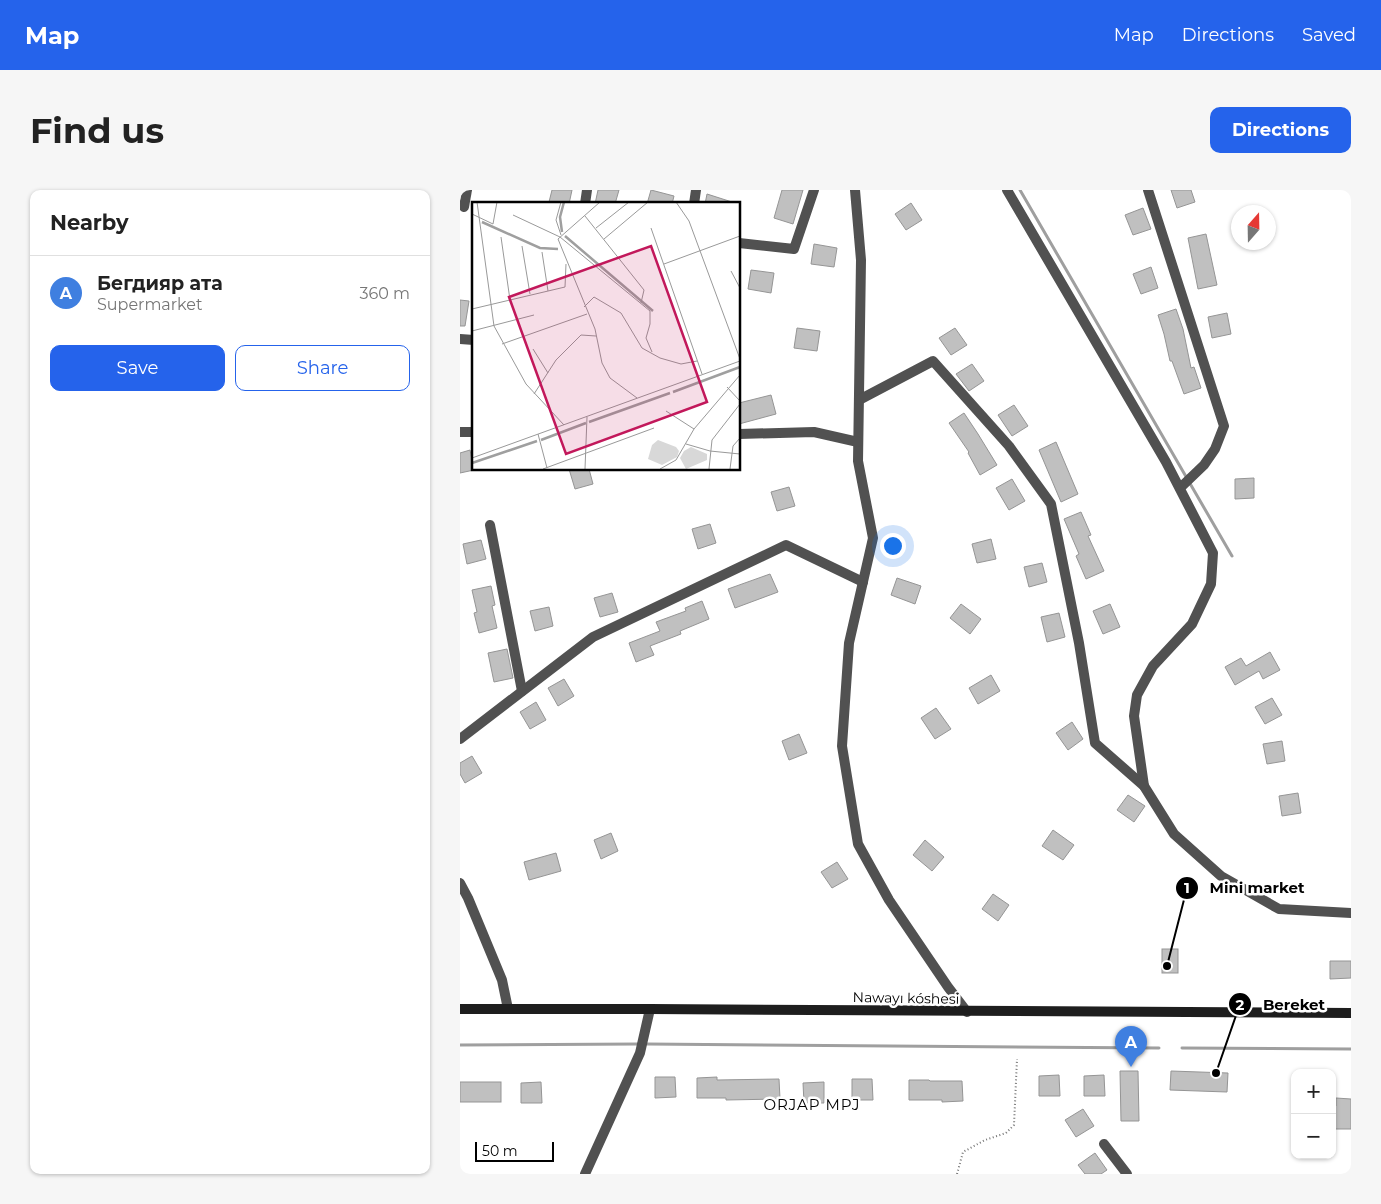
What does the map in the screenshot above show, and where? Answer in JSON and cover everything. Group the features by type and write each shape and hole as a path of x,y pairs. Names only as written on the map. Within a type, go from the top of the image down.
{"main road":[{"name":"Nawayı kóshesi","path":"460,1010 650,1009 1351,1014"}],"street":[{"path":"466,207 467,190"},
{"path":"740,243 794,249 814,190"},
{"path":"855,190 861,260 858,460 873,538 848,643 842,746 858,844 889,900 967,1012"},
{"path":"1007,190 1161,454 1213,553 1211,584 1192,624 1153,666 1137,695 1134,716 1144,786"},
{"path":"1148,190 1224,426 1215,448 1204,465 1180,488"},
{"path":"859,400 934,361 1014,453 1051,504 1095,743 1144,786 1174,834 1221,876 1278,909 1351,913"},
{"path":"740,434 814,432 858,442"},
{"path":"490,525 522,691"},
{"path":"460,739 593,637 786,545 863,582"},
{"path":"460,883 502,980 508,1009"},
{"path":"585,1174 640,1053 650,1009"},
{"path":"1104,1144 1127,1174"}],"path":[{"path":"957,1174 963,1152 984,1140 1006,1133 1014,1125 1017,1059"}],"building":[{"path":"552,190 572,190 569,202 549,202"},
{"path":"598,190 619,190 616,202 595,202"},
{"path":"651,190 674,196 672,202 648,202"},
{"path":"782,190 803,190 793,224 774,218"},
{"path":"1171,190 1191,190 1195,202 1177,208"},
{"path":"707,194 732,202 705,202"},
{"path":"911,203 922,220 906,230 895,214"},
{"path":"1143,208 1151,229 1133,235 1125,215"},
{"path":"1206,234 1217,285 1198,289 1188,238"},
{"path":"814,244 837,248 834,267 811,264"},
{"path":"1151,267 1158,288 1141,294 1133,274"},
{"path":"751,270 774,273 771,293 748,289"},
{"path":"460,300 469,301 465,326 460,326"},
{"path":"1176,309 1183,329 1191,368 1194,367 1201,388 1184,394 1172,361 1170,361 1158,315"},
{"path":"1227,313 1231,334 1212,338 1208,317"},
{"path":"797,328 820,331 817,351 794,348"},
{"path":"955,328 967,345 951,355 939,338"},
{"path":"972,364 984,381 969,391 956,374"},
{"path":"771,395 776,414 740,424 740,403"},
{"path":"1014,405 1028,426 1012,436 998,415"},
{"path":"964,413 997,465 980,475 969,452 949,423"},
{"path":"1056,442 1078,494 1061,502 1039,450"},
{"path":"470,450 472,470 474,470 460,473 460,453"},
{"path":"569,470 589,470 593,484 575,489"},
{"path":"1254,478 1254,498 1235,499 1235,479"},
{"path":"1012,479 1025,501 1009,510 996,488"},
{"path":"789,487 795,506 777,511 771,492"},
{"path":"1081,512 1091,535 1088,536 1104,571 1086,579 1076,556 1079,554 1064,519"},
{"path":"710,524 716,543 698,549 692,529"},
{"path":"991,539 996,559 977,563 972,544"},
{"path":"481,540 486,559 467,564 463,544"},
{"path":"1042,563 1047,582 1029,587 1024,567"},
{"path":"770,574 778,592 735,608 728,589"},
{"path":"897,578 921,586 915,604 891,595"},
{"path":"491,586 495,605 492,606 497,628 479,633 474,613 477,612 472,590"},
{"path":"612,593 618,612 600,617 594,598"},
{"path":"702,601 709,619 680,631 681,634 650,646 654,655 636,662 629,643 660,631 656,622 686,611 685,608"},
{"path":"961,604 981,619 970,634 950,618"},
{"path":"1110,604 1120,627 1103,634 1093,611"},
{"path":"549,607 553,626 535,631 530,611"},
{"path":"1059,613 1065,637 1047,642 1041,617"},
{"path":"507,649 513,678 494,682 488,653"},
{"path":"1270,652 1280,670 1263,679 1259,671 1235,685 1225,667 1241,658 1246,666"},
{"path":"991,675 1000,691 978,704 969,688"},
{"path":"564,679 574,696 558,706 548,688"},
{"path":"1272,698 1282,715 1265,724 1255,707"},
{"path":"536,702 546,720 530,729 520,712"},
{"path":"936,708 951,729 935,739 921,718"},
{"path":"1072,722 1083,739 1068,750 1056,733"},
{"path":"799,734 807,753 789,760 782,741"},
{"path":"1282,741 1285,761 1267,764 1263,744"},
{"path":"472,756 482,773 465,783 460,774 460,763"},
{"path":"1298,793 1301,813 1282,816 1279,796"},
{"path":"1128,795 1145,806 1134,822 1117,810"},
{"path":"1053,830 1074,845 1063,860 1042,846"},
{"path":"611,833 618,851 601,859 594,840"},
{"path":"925,840 944,857 932,871 913,855"},
{"path":"556,853 561,871 529,880 524,862"},
{"path":"837,862 848,879 832,888 821,872"},
{"path":"993,894 1009,905 998,921 982,909"},
{"path":"1162,949 1178,949 1178,973 1162,973"},
{"path":"1330,961 1351,961 1351,978 1330,979"},
{"path":"1120,1071 1138,1071 1139,1121 1121,1121"},
{"path":"1171,1071 1228,1073 1227,1092 1170,1090"},
{"path":"1059,1075 1060,1096 1039,1096 1039,1076"},
{"path":"1104,1075 1105,1096 1084,1096 1084,1076"},
{"path":"655,1077 675,1077 676,1097 655,1098"},
{"path":"717,1077 717,1080 779,1079 780,1099 726,1100 726,1098 697,1098 697,1078"},
{"path":"852,1079 872,1079 873,1100 852,1100"},
{"path":"909,1080 962,1081 963,1101 909,1100"},
{"path":"460,1082 501,1082 501,1102 460,1102"},
{"path":"541,1082 542,1103 521,1103 521,1083"},
{"path":"824,1082 824,1103 804,1103 803,1083"},
{"path":"1336,1098 1351,1099 1351,1129 1336,1129"},
{"path":"1083,1109 1094,1126 1076,1137 1065,1120"},
{"path":"1095,1153 1107,1170 1101,1174 1085,1174 1078,1165"}],"waterway":[{"path":"1020,190 1232,556"},
{"path":"460,1045 638,1044"},
{"path":"647,1044 1159,1048"},
{"path":"1182,1048 1351,1049"}],"place":[{"name":"Mini market","path":"1167,966"},
{"name":"Бегдияр ата","path":"1131,1067"},
{"name":"Bereket","path":"1216,1073"}],"district":[{"name":"ORJAP MPJ","path":"812,1104"}]}
